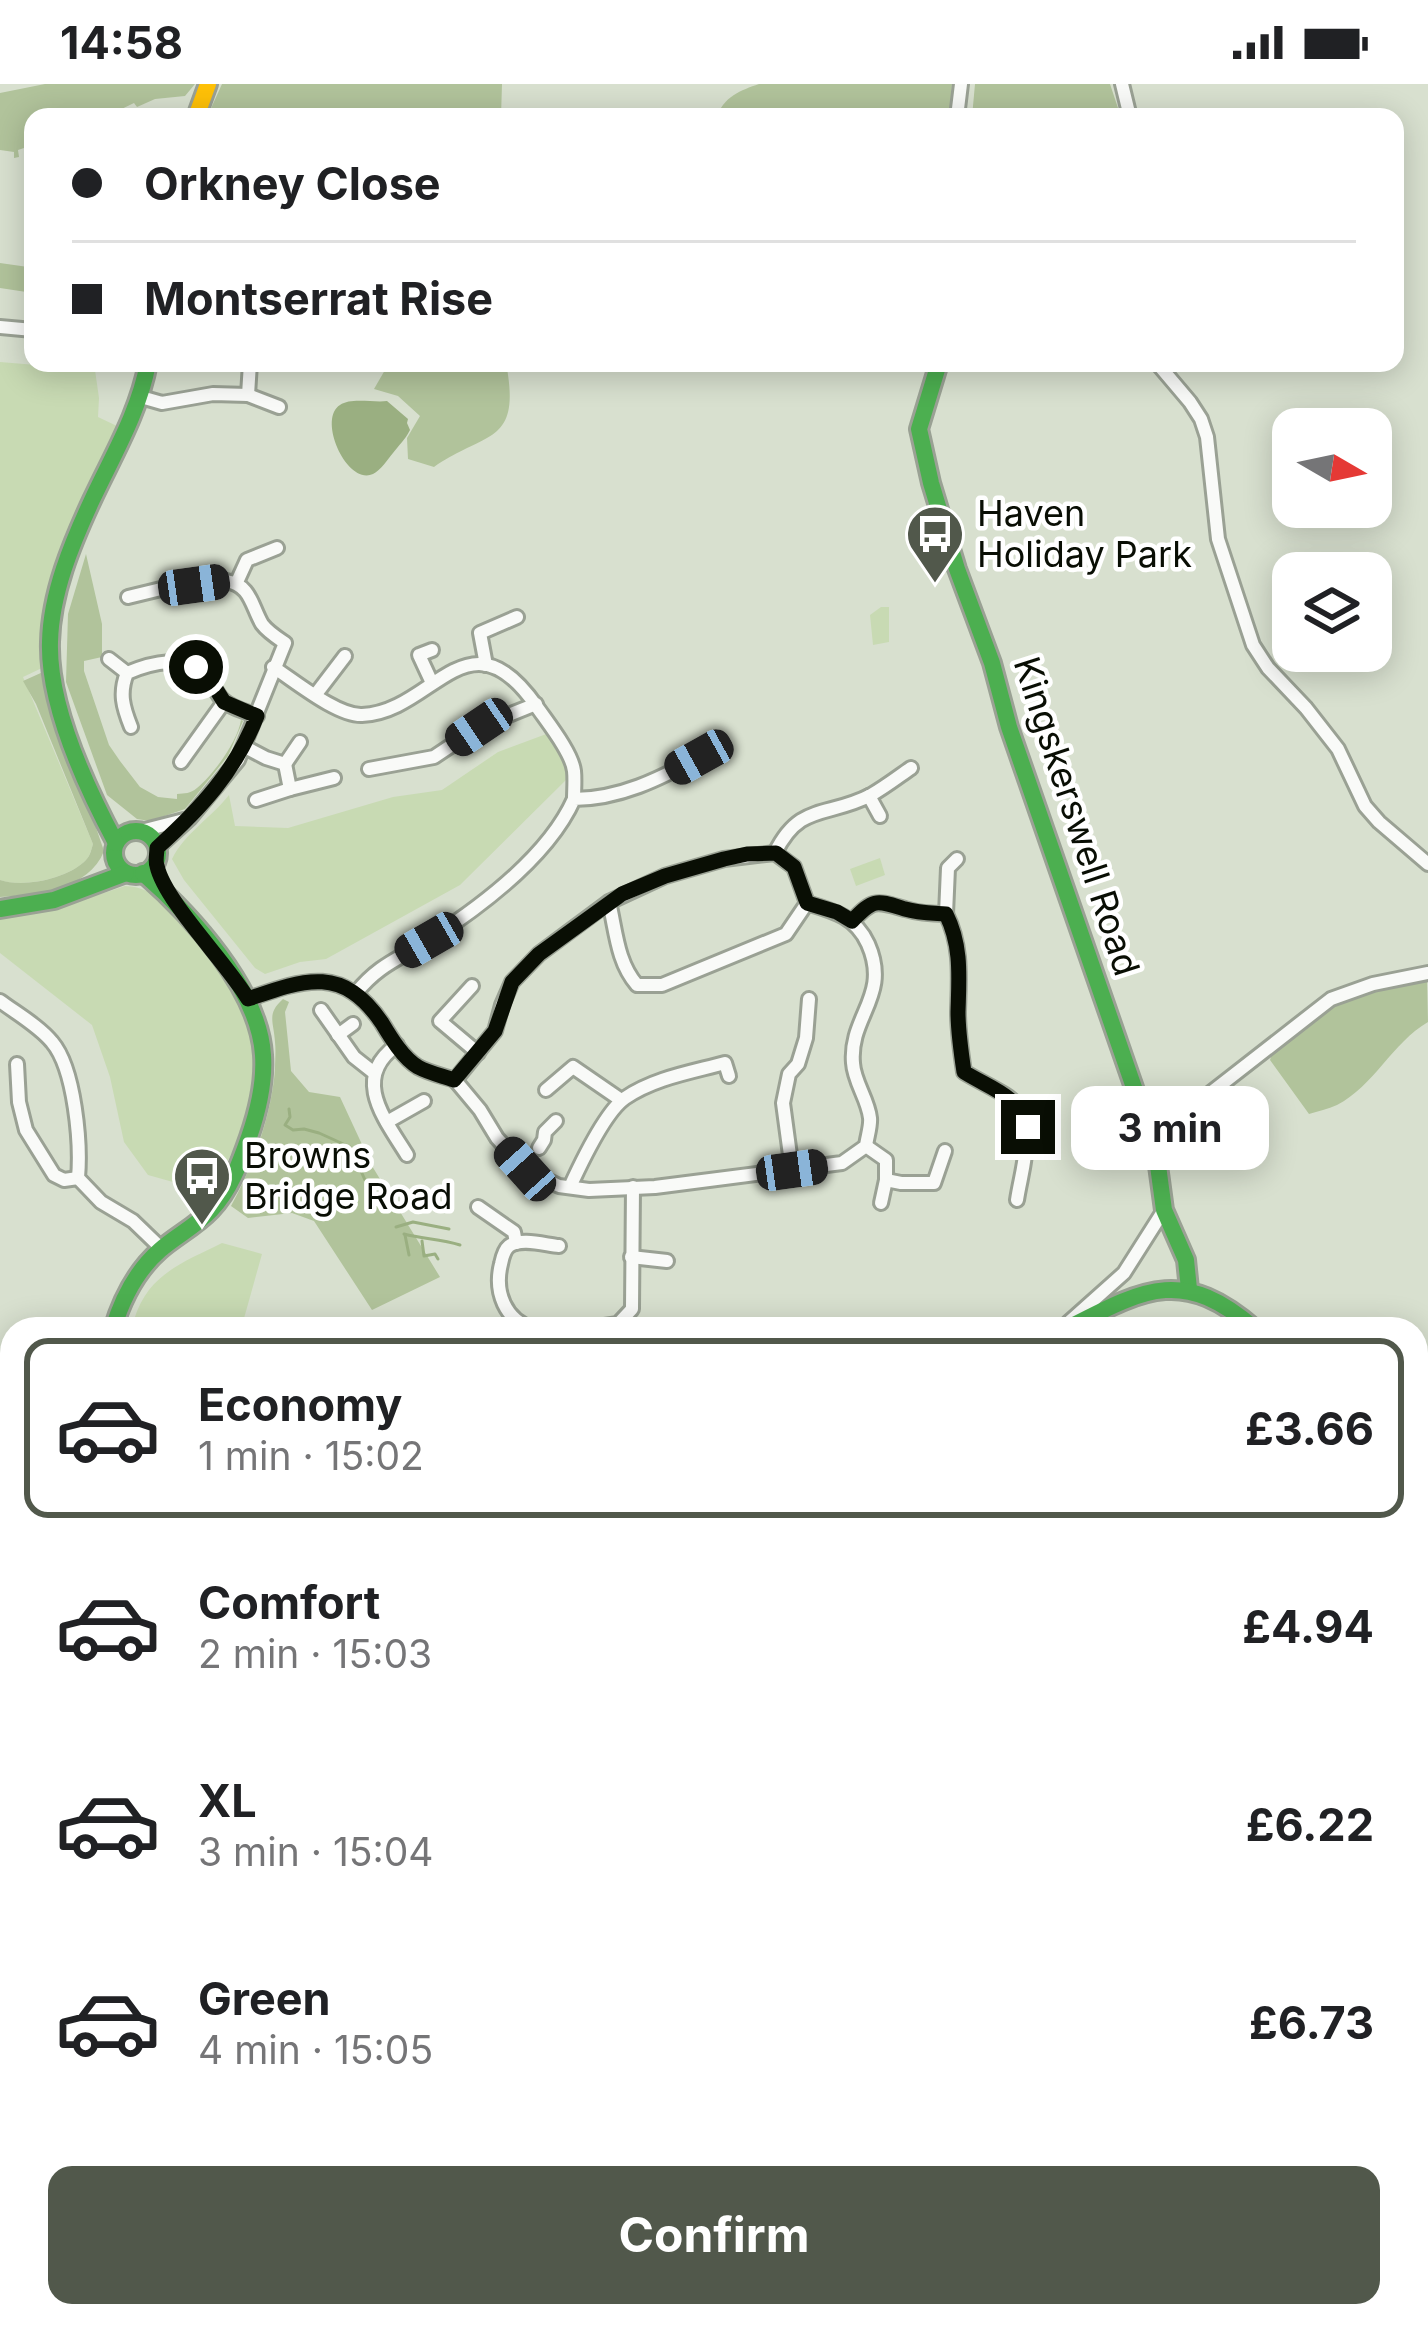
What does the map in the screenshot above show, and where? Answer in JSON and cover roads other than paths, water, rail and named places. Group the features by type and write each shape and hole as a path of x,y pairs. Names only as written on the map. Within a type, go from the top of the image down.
{"street":[{"path":"125,840 96,801 54,681 50,644 57,601 84,518 141,397 146,372"},
{"path":"248,395 249,372"},
{"name":"Kingskerswell Road","path":"935,372 919,429 931,483 1009,727 1156,1151 1163,1210 1186,1260 1189,1289"},
{"path":"1165,372 1190,402 1208,437 1218,538 1253,645 1338,748 1365,806 1428,864"},
{"path":"141,397 162,403 212,394 248,395 279,407"},
{"path":"237,582 247,560 278,548"},
{"path":"262,554 267,569"},
{"path":"0,909 54,900 145,864 221,782 245,747 288,639 267,630 248,592 237,582 128,598"},
{"path":"486,665 480,634 518,617"},
{"path":"421,649 432,683"},
{"path":"316,694 330,665 345,656"},
{"path":"109,659 127,673"},
{"path":"127,673 150,664 179,662 196,667 206,673 224,702 257,716"},
{"path":"273,667 339,710 367,715 470,664 486,665 515,678 574,768 574,799 547,843 473,910 372,973 356,993"},
{"path":"127,673 121,697 131,727"},
{"path":"181,762 224,702"},
{"path":"369,770 434,757 479,727 536,704"},
{"path":"290,789 285,764 300,742"},
{"path":"191,747 206,758"},
{"path":"245,747 285,764"},
{"path":"383,752 385,767"},
{"path":"574,799 597,799 661,778 699,757"},
{"path":"776,853 787,830 799,821 869,796 911,768"},
{"path":"256,800 334,778"},
{"path":"661,778 667,793"},
{"path":"869,796 880,816"},
{"path":"81,889 125,840 190,818"},
{"path":"125,840 152,837 145,864"},
{"path":"125,840 117,864 145,864"},
{"path":"454,1080 495,1031 512,982 539,954 609,902 665,876 747,854 776,853 794,867 807,903"},
{"path":"118,1317 144,1265 211,1210 232,1180 265,1076 264,1042 248,999 145,864"},
{"path":"932,864 953,864 946,914 968,975 958,1015 964,1072 1008,1096 1022,1110 1028,1127 1017,1200"},
{"path":"609,902 623,964 637,985"},
{"path":"852,921 868,904 885,902 946,914"},
{"path":"248,999 298,981 332,981 356,993 416,1066 454,1080 525,1169 559,1186 589,1190 655,1187 842,1163 866,1146 871,1119 852,1066 854,1044 877,975 865,937 852,921 807,903"},
{"path":"637,985 662,985 786,934 807,903"},
{"path":"1156,1151 1195,1105 1313,1010 1372,984 1428,973"},
{"path":"630,1001 637,985"},
{"path":"440,1022 472,986"},
{"path":"792,1170 783,1103 806,1039 809,999"},
{"path":"0,1000 52,1041 58,1053 71,1087 81,1151 78,1178"},
{"path":"321,1010 354,1057 373,1072"},
{"path":"428,1012 478,1053"},
{"path":"338,1034 353,1024"},
{"path":"397,1046 382,1056 373,1072 377,1104 407,1155"},
{"path":"570,1187 586,1151 621,1100 651,1084 727,1070 722,1048"},
{"path":"17,1064 26,1130 54,1175 64,1180 78,1178"},
{"path":"546,1090 573,1067 621,1100"},
{"path":"387,1122 424,1101"},
{"path":"525,1169 556,1120"},
{"path":"866,1146 886,1160 881,1203"},
{"path":"886,1180 934,1183 945,1151"},
{"path":"78,1178 162,1249"},
{"path":"626,1317 632,1309 633,1187"},
{"path":"478,1207 514,1232 516,1243"},
{"path":"1073,1317 1124,1274 1163,1210"},
{"path":"512,1317 498,1281 508,1247 516,1243 559,1246"},
{"path":"631,1257 667,1261"},
{"path":"1089,1317 1168,1288 1215,1297 1240,1317"}],"waterway":[{"path":"289,1109 285,1125 350,1147 365,1180"},
{"path":"396,1227 413,1222 449,1229"},
{"path":"404,1234 460,1245"},
{"path":"405,1235 409,1255"},
{"path":"422,1241 424,1256 435,1254 438,1259"}],"place":[{"name":"Haven Holiday Park","path":"935,585"},
{"name":"Browns Bridge Road","path":"202,1227"}]}
